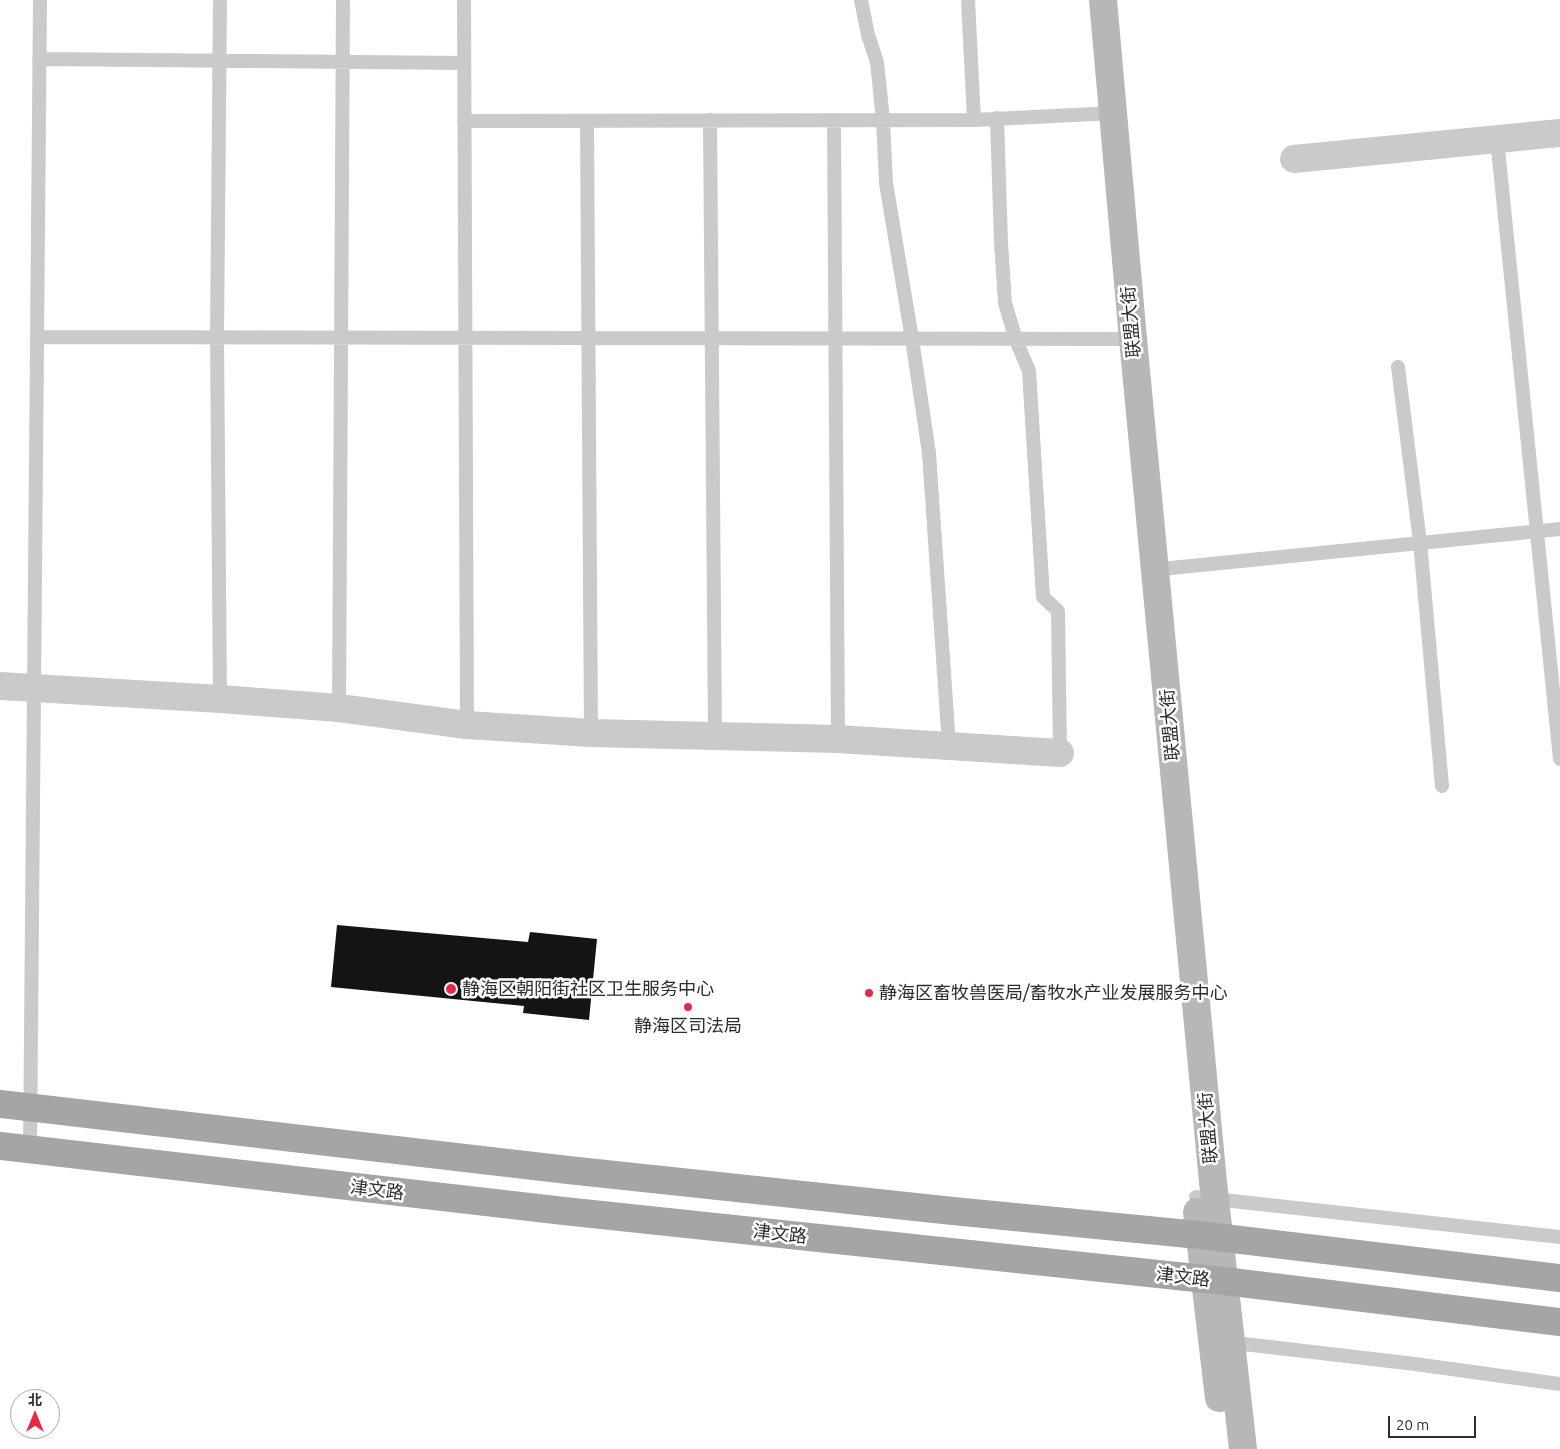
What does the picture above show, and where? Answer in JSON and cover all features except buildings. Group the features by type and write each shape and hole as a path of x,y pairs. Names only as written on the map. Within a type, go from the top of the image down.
{"main road":[{"path":"1091,0 1107,113"},
{"name":"联盟大街","path":"1104,0 1107,113 1126,340 1149,570 1205,1197 1222,1342"},
{"path":"0,1104 568,1170 1209,1236 1560,1278"},
{"name":"津文路","path":"0,1146 573,1212 1214,1280 1560,1322"},
{"path":"1222,1342 1226,1449"},
{"path":"1222,1342 1243,1449"}],"street":[{"path":"1294,159 1560,133"},
{"path":"0,686 339,708 468,725 591,733 838,739 1060,753"}],"lane":[{"path":"30,1149 40,0"},
{"path":"220,0 217,338 220,699"},
{"path":"339,708 344,0"},
{"path":"464,0 468,725"},
{"path":"861,0 868,35 877,62 883,120 886,183 929,453 949,746"},
{"path":"968,0 974,120"},
{"path":"40,59 464,62"},
{"path":"464,121 974,120 1107,113"},
{"path":"998,118 1001,243 1005,303 1016,340 1029,371 1043,598 1058,611 1060,753"},
{"path":"710,120 715,735"},
{"path":"834,120 838,739"},
{"path":"587,121 591,733"},
{"path":"1497,139 1560,758"},
{"path":"37,337 1126,340"},
{"path":"1398,367 1420,542 1442,786"},
{"path":"1149,570 1560,528"},
{"path":"1205,1197 1560,1237"},
{"path":"1222,1342 1414,1364 1560,1384"}],"place":[{"name":"静海区朝阳街社区卫生服务中心","path":"451,989"},
{"name":"静海区畜牧兽医局/畜牧水产业发展服务中心","path":"869,993"},
{"name":"静海区司法局","path":"688,1007"}]}
